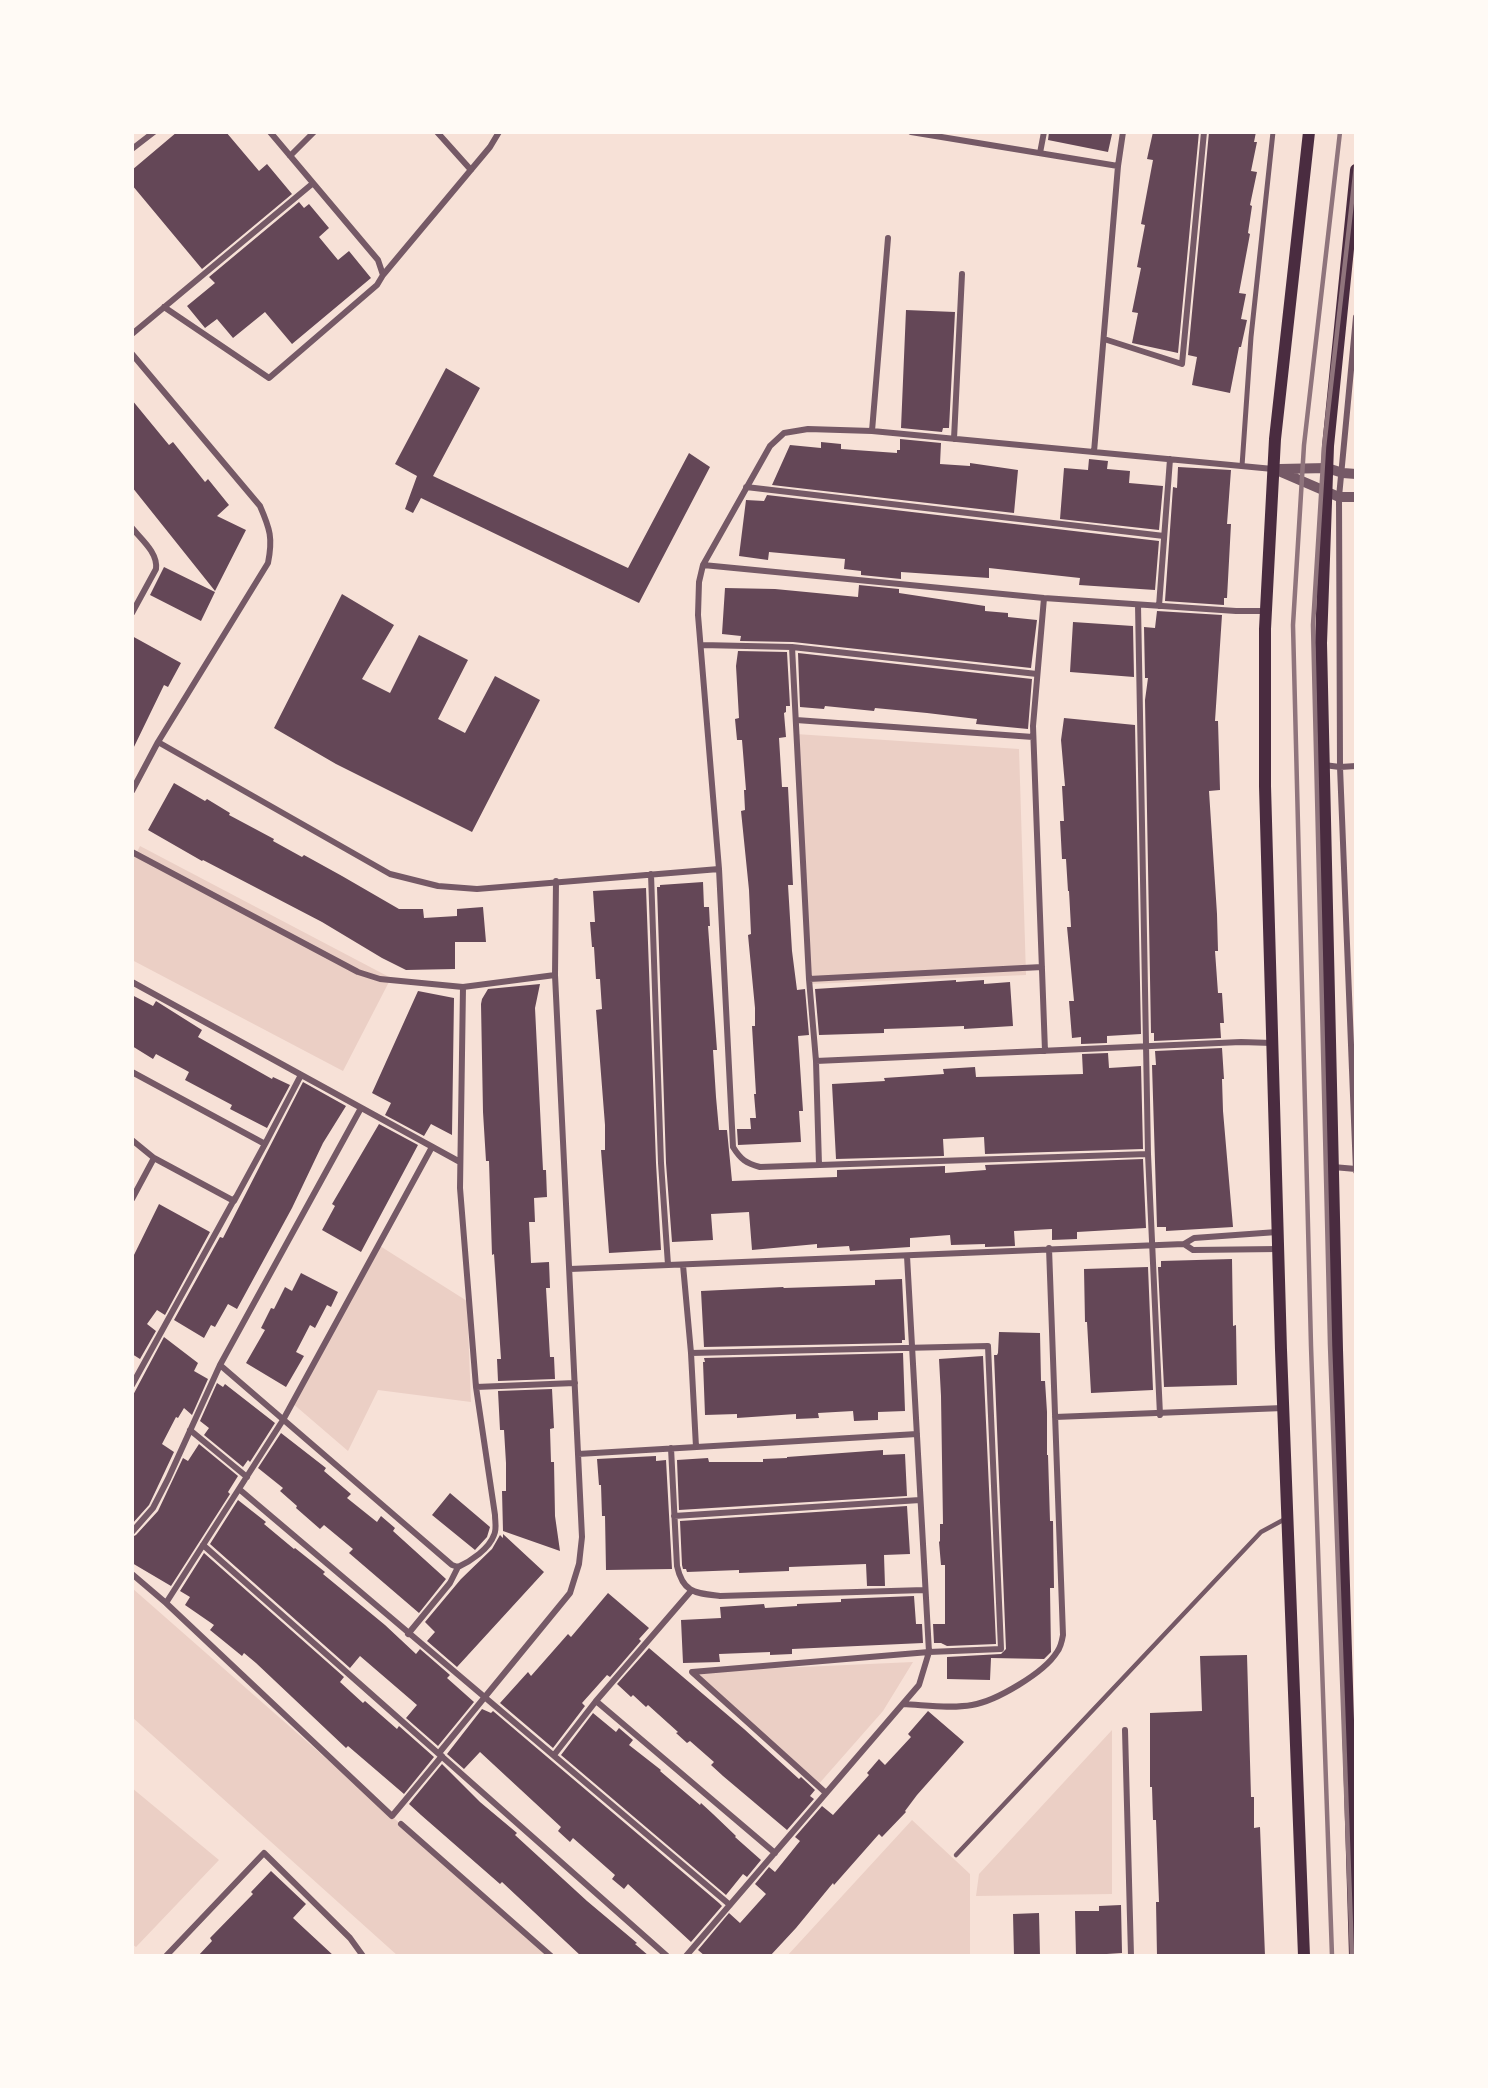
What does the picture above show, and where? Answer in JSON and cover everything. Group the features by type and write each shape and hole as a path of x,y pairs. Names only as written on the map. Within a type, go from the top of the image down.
{"main road":[{"path":"1304,1956 1277,1232 1265,786 1266,611 1274,469 1309,132"},
{"path":"1355,1956 1352,1705 1333,1167 1321,643 1325,490 1356,170"}],"street":[{"path":"132,149 154,132"},
{"path":"270,132 378,260 383,274"},
{"path":"290,156 314,132"},
{"path":"437,132 471,170"},
{"path":"164,307 269,378 377,285 383,274 490,147 499,132"},
{"path":"912,132 1118,166"},
{"path":"1040,153 1044,132"},
{"path":"1094,452 1118,166 1123,132"},
{"path":"1104,339 1182,364 1204,132"},
{"path":"1242,466 1251,337 1273,132"},
{"path":"132,334 312,184"},
{"path":"872,431 888,238"},
{"path":"954,439 962,274"},
{"path":"1333,1167 1356,1170 1340,768 1339,496 1343,473 1356,317"},
{"path":"132,354 260,506 270,530 271,547 267,563 158,742 132,791"},
{"path":"1148,1154 760,1167 744,1162 733,1147 719,869 698,615 699,582 703,565 770,446 784,433 808,429 872,431 1274,469 1327,468 1356,474"},
{"path":"1159,606 1170,459"},
{"path":"1274,469 1339,496 1356,497"},
{"path":"746,487 1164,536"},
{"path":"132,528 154,554 157,561 156,569 132,613"},
{"path":"703,565 1044,598 1266,611"},
{"path":"1044,598 1033,737 1045,1051"},
{"path":"1138,605 1148,1154 1160,1414"},
{"path":"701,645 792,646 1037,674"},
{"path":"792,646 809,979 816,1061 819,1165"},
{"path":"796,720 1033,737"},
{"path":"158,742 390,874 438,886 477,889 719,869"},
{"path":"1323,765 1340,768 1356,766"},
{"path":"132,852 358,972 380,979 463,987 555,975"},
{"path":"651,874 661,1163 668,1265"},
{"path":"132,1574 166,1603 392,1816 483,1697 570,1593 579,1564 582,1537 555,975 556,881"},
{"path":"809,979 1042,967"},
{"path":"132,982 460,1162"},
{"path":"408,1634 450,1583 458,1567 480,1553 494,1536 496,1528 476,1387 460,1188 463,987"},
{"path":"816,1061 1241,1042 1272,1043"},
{"path":"132,1072 265,1144"},
{"path":"132,1385 301,1075"},
{"path":"132,1532 153,1508 220,1365 361,1108"},
{"path":"132,1140 154,1158 234,1201 236,1197"},
{"path":"166,1603 284,1420 432,1147"},
{"path":"132,1199 154,1158"},
{"path":"570,1269 1184,1244 1194,1238 1277,1232"},
{"path":"1184,1244 1193,1250 1278,1249"},
{"path":"903,1704 970,1706 991,1701 1046,1666 1059,1650 1063,1635 1049,1248"},
{"path":"686,1956 920,1685 929,1652 907,1256"},
{"path":"683,1265 696,1447"},
{"path":"691,1353 987,1346 1001,1649 929,1652 692,1672 826,1793"},
{"path":"220,1365 452,1565 458,1567"},
{"path":"476,1387 575,1383"},
{"path":"1055,1417 1283,1408"},
{"path":"190,1430 247,1476"},
{"path":"578,1454 917,1434"},
{"path":"671,1448 676,1566 680,1580 691,1591 720,1596 925,1590"},
{"path":"239,1489 730,1905"},
{"path":"674,1516 920,1500"},
{"path":"203,1545 667,1956"},
{"path":"554,1755 596,1701 691,1591"},
{"path":"596,1701 775,1853"},
{"path":"1125,1730 1131,1956"},
{"path":"401,1824 551,1956"},
{"path":"166,1956 264,1853 350,1938 363,1956"}],"lane":[{"path":"956,1855 1261,1532 1287,1517"}],"shaded area":[{"path":"796,734 1019,749 1026,975 810,984"},
{"path":"140,846 391,978 343,1071 132,960 132,862"},
{"path":"380,1246 467,1301 471,1402 378,1390 348,1451 291,1402"},
{"path":"132,1588 551,1956 398,1956 132,1717"},
{"path":"913,1662 883,1711 817,1786 692,1672"},
{"path":"1112,1730 1112,1894 976,1896 979,1874"},
{"path":"132,1788 219,1860 136,1947 132,1944"},
{"path":"912,1820 970,1874 970,1956 787,1956"}],"building":[{"path":"177,132 226,132 259,171 267,164 292,194 202,269 132,185 132,170"},
{"path":"1049,132 1112,134 1108,152 1048,140"},
{"path":"1153,132 1199,132 1178,353 1132,343 1138,313 1132,312 1141,268 1137,267 1145,225 1141,224 1153,160 1147,159"},
{"path":"1209,132 1256,132 1254,142 1257,142 1251,171 1257,172 1250,205 1252,206 1248,233 1250,234 1239,293 1246,294 1241,319 1247,320 1230,393 1192,385 1197,357 1188,355"},
{"path":"299,202 304,208 309,204 329,228 319,237 338,260 349,251 371,278 292,344 265,312 233,338 217,319 205,328 187,306 215,283 209,277"},
{"path":"906,310 955,312 949,428 943,428 942,432 901,428"},
{"path":"446,368 480,388 433,476 628,568 689,453 710,467 639,603 421,498 413,513 405,509 417,476 395,464"},
{"path":"132,400 169,445 173,442 205,482 208,479 229,505 217,516 246,530 215,591 132,487"},
{"path":"900,439 941,443 940,464 970,466 970,463 1018,470 1014,513 772,485 790,445 821,448 821,442 841,444 841,449 897,453 897,450 900,450"},
{"path":"1089,459 1108,461 1107,469 1130,471 1129,483 1163,486 1159,530 1060,519 1064,468 1088,470"},
{"path":"1178,467 1231,470 1227,524 1231,524 1227,598 1224,598 1224,605 1165,601 1173,487 1177,488"},
{"path":"767,495 1159,541 1155,590 1079,585 1080,578 989,568 989,578 901,572 901,579 861,575 861,571 844,569 845,559 769,552 768,560 739,556 746,500 764,501"},
{"path":"164,567 215,592 201,621 150,595"},
{"path":"859,585 899,589 899,593 985,606 985,611 1008,613 1008,617 1037,620 1031,668 793,642 740,641 741,636 722,634 725,588 775,589 858,597"},
{"path":"342,594 394,625 362,679 390,693 419,635 468,660 438,719 465,733 495,676 540,700 472,832 336,764 274,728"},
{"path":"1157,611 1222,615 1215,721 1218,721 1220,790 1209,791 1217,914 1218,951 1215,951 1218,993 1222,993 1224,1023 1220,1023 1221,1038 1154,1041 1154,1033 1151,1033 1145,700 1148,678 1145,678 1144,627 1155,628"},
{"path":"1073,622 1133,626 1134,677 1070,672"},
{"path":"132,636 181,663 168,687 164,685 132,751"},
{"path":"738,651 787,652 790,706 786,706 784,713 786,737 779,738 782,787 788,787 793,885 788,885 792,951 797,990 805,989 809,1035 798,1036 803,1111 799,1111 801,1142 738,1145 737,1129 751,1129 750,1118 756,1118 754,1094 756,1094 752,1026 755,1026 755,1008 748,935 751,934 749,890 741,811 745,810 744,790 746,790 742,740 737,740 735,719 739,718 736,666"},
{"path":"798,653 1032,679 1028,729 976,724 977,719 927,713 875,708 874,711 825,706 824,709 800,707"},
{"path":"1064,718 1135,725 1141,1034 1107,1036 1107,1043 1081,1044 1081,1037 1072,1038 1069,1001 1074,1001 1067,927 1071,927 1066,859 1062,859 1060,821 1064,821 1062,786 1065,786 1061,740"},
{"path":"174,783 205,801 207,799 230,813 229,815 274,839 273,841 302,857 304,855 399,909 423,909 424,918 457,916 457,909 483,907 486,942 455,942 455,969 406,970 382,958 322,922 202,861 148,830"},
{"path":"703,882 704,907 709,907 710,926 708,926 717,1050 713,1050 719,1130 727,1130 732,1181 837,1177 837,1170 945,1166 945,1173 986,1170 985,1165 1143,1159 1146,1228 1077,1232 1077,1239 1052,1240 1052,1229 1014,1231 1015,1246 951,1245 950,1235 910,1238 910,1247 850,1251 849,1246 817,1248 817,1244 752,1250 749,1212 711,1214 713,1240 672,1242 666,1163 657,887"},
{"path":"646,888 661,1250 609,1253 601,1150 605,1150 605,1125 596,1010 602,1009 600,979 596,979 590,922 595,922 593,891"},
{"path":"956,980 956,982 984,980 984,984 1010,982 1013,1026 964,1029 964,1026 884,1029 884,1033 819,1035 815,989"},
{"path":"540,984 535,1008 543,1170 546,1170 547,1197 534,1198 535,1222 529,1222 531,1263 549,1262 550,1288 546,1288 550,1357 554,1357 555,1379 498,1381 497,1359 501,1359 494,1254 492,1255 489,1161 486,1161 483,1112 481,1004 488,989"},
{"path":"418,991 454,998 452,1135 431,1124 424,1136 385,1115 391,1103 372,1093"},
{"path":"132,995 153,1006 156,1001 202,1030 198,1037 272,1079 273,1077 290,1085 267,1128 230,1109 232,1105 185,1080 189,1072 156,1054 153,1059 132,1046"},
{"path":"1222,1048 1223,1111 1233,1227 1166,1231 1166,1227 1157,1227 1152,1065 1156,1065 1155,1051"},
{"path":"1108,1053 1109,1068 1141,1066 1143,1149 985,1154 984,1137 943,1139 944,1156 836,1159 832,1084 944,1074 943,1069 975,1067 976,1077 1083,1074 1082,1054"},
{"path":"303,1082 346,1106 323,1143 292,1208 237,1309 228,1304 215,1327 211,1325 204,1338 174,1320 220,1237 223,1238"},
{"path":"379,1124 418,1145 361,1252 322,1230 335,1206 332,1204"},
{"path":"159,1204 210,1232 165,1315 157,1310 147,1324 156,1331 140,1359 132,1354 132,1259"},
{"path":"1232,1259 1237,1385 1164,1387 1158,1267 1161,1267 1161,1261"},
{"path":"1148,1267 1153,1390 1091,1393 1087,1322 1085,1322 1084,1269"},
{"path":"301,1273 338,1292 331,1307 327,1305 315,1328 310,1325 296,1352 304,1356 286,1387 246,1363 265,1330 261,1328 271,1308 274,1309 285,1287 292,1291"},
{"path":"902,1279 905,1340 902,1340 902,1343 704,1347 701,1291 875,1285 875,1280"},
{"path":"999,1332 1040,1333 1041,1381 1045,1381 1047,1412 1050,1521 1053,1521 1054,1588 1050,1588 1051,1652 1044,1659 991,1658 990,1680 947,1679 947,1657 1001,1654 1006,1649 994,1355 998,1353"},
{"path":"164,1337 198,1363 194,1371 208,1379 192,1415 184,1408 178,1418 176,1417 162,1444 174,1452 149,1505 132,1524 132,1397"},
{"path":"903,1353 905,1411 878,1412 878,1420 854,1421 853,1411 818,1413 819,1418 796,1419 796,1414 737,1418 737,1414 705,1415 704,1358"},
{"path":"983,1356 996,1644 947,1646 934,1643 933,1624 945,1624 945,1565 941,1565 939,1542 940,1524 943,1524 939,1359"},
{"path":"217,1383 223,1387 225,1384 275,1423 250,1462 248,1460 243,1467 204,1435 209,1428 200,1421"},
{"path":"552,1389 554,1428 550,1429 551,1462 554,1462 555,1516 560,1551 503,1531 502,1491 506,1491 506,1463 504,1430 500,1430 498,1391"},
{"path":"281,1433 326,1468 324,1471 351,1494 347,1498 377,1522 381,1516 395,1528 393,1531 446,1579 419,1613 349,1553 353,1549 324,1525 320,1529 296,1508 297,1506 280,1491 283,1488 258,1468"},
{"path":"199,1444 238,1476 228,1492 230,1494 171,1586 132,1563 132,1537 158,1511 183,1458 188,1461"},
{"path":"883,1450 883,1455 905,1454 907,1496 679,1510 677,1460 708,1458 709,1462 763,1462 763,1459"},
{"path":"656,1456 656,1461 666,1460 672,1569 606,1570 605,1516 602,1516 597,1459"},
{"path":"450,1493 490,1527 487,1537 475,1550 432,1515"},
{"path":"238,1500 266,1522 264,1524 294,1549 325,1572 323,1574 416,1654 420,1649 450,1675 447,1678 474,1702 438,1746 406,1718 417,1705 360,1656 350,1668 210,1544"},
{"path":"907,1506 910,1554 884,1555 885,1586 867,1586 866,1564 789,1567 789,1571 739,1573 739,1570 687,1572 683,1569 680,1521"},
{"path":"503,1534 544,1572 457,1667 427,1641 435,1632 425,1622 461,1579 492,1549 500,1535 503,1538"},
{"path":"204,1553 344,1677 340,1682 363,1703 365,1701 397,1729 399,1726 434,1757 404,1794 348,1746 346,1748 256,1663 244,1653 242,1656 210,1630 214,1625 185,1605 190,1597 180,1591"},
{"path":"608,1593 649,1628 639,1639 641,1641 610,1677 607,1675 582,1703 585,1706 553,1748 500,1703 528,1672 531,1676 568,1634 571,1637"},
{"path":"914,1596 916,1624 922,1624 923,1643 792,1649 792,1654 770,1655 770,1652 719,1654 720,1662 683,1663 681,1620 721,1618 720,1607 764,1604 765,1608 841,1602 841,1599"},
{"path":"649,1648 799,1779 801,1777 815,1790 810,1796 814,1799 787,1830 711,1765 714,1762 690,1741 687,1743 648,1705 646,1707 633,1695 631,1697 617,1684"},
{"path":"1247,1655 1251,1797 1254,1797 1254,1828 1260,1827 1265,1956 1157,1956 1156,1902 1159,1902 1156,1820 1153,1820 1152,1787 1150,1787 1150,1713 1202,1711 1200,1656"},
{"path":"482,1709 491,1713 493,1711 722,1906 691,1942 628,1884 624,1889 612,1879 615,1875 573,1838 570,1842 558,1831 561,1827 480,1752 464,1769 447,1754"},
{"path":"928,1711 964,1742 917,1795 906,1812 882,1837 879,1834 770,1956 705,1956 698,1950 729,1913 740,1923 766,1894 755,1884 769,1867 775,1872 800,1841 795,1837 822,1806 833,1815 869,1775 867,1773 879,1759 885,1765 911,1737 908,1734"},
{"path":"593,1713 616,1732 619,1728 633,1740 629,1745 700,1805 701,1803 761,1860 747,1877 743,1874 726,1895 561,1755"},
{"path":"442,1764 480,1802 517,1833 515,1835 649,1956 581,1956 502,1882 500,1884 409,1804"},
{"path":"271,1871 306,1904 293,1918 334,1956 198,1956 212,1941 210,1938 253,1894 251,1892"},
{"path":"1121,1905 1122,1953 1076,1956 1075,1911 1099,1911 1099,1906"},
{"path":"1039,1913 1040,1956 1014,1956 1013,1914"}],"railway":[{"path":"1332,1956 1311,1346 1293,625 1304,445 1340,132"},
{"path":"1352,1956 1330,1345 1313,625 1324,447 1356,166"}]}
